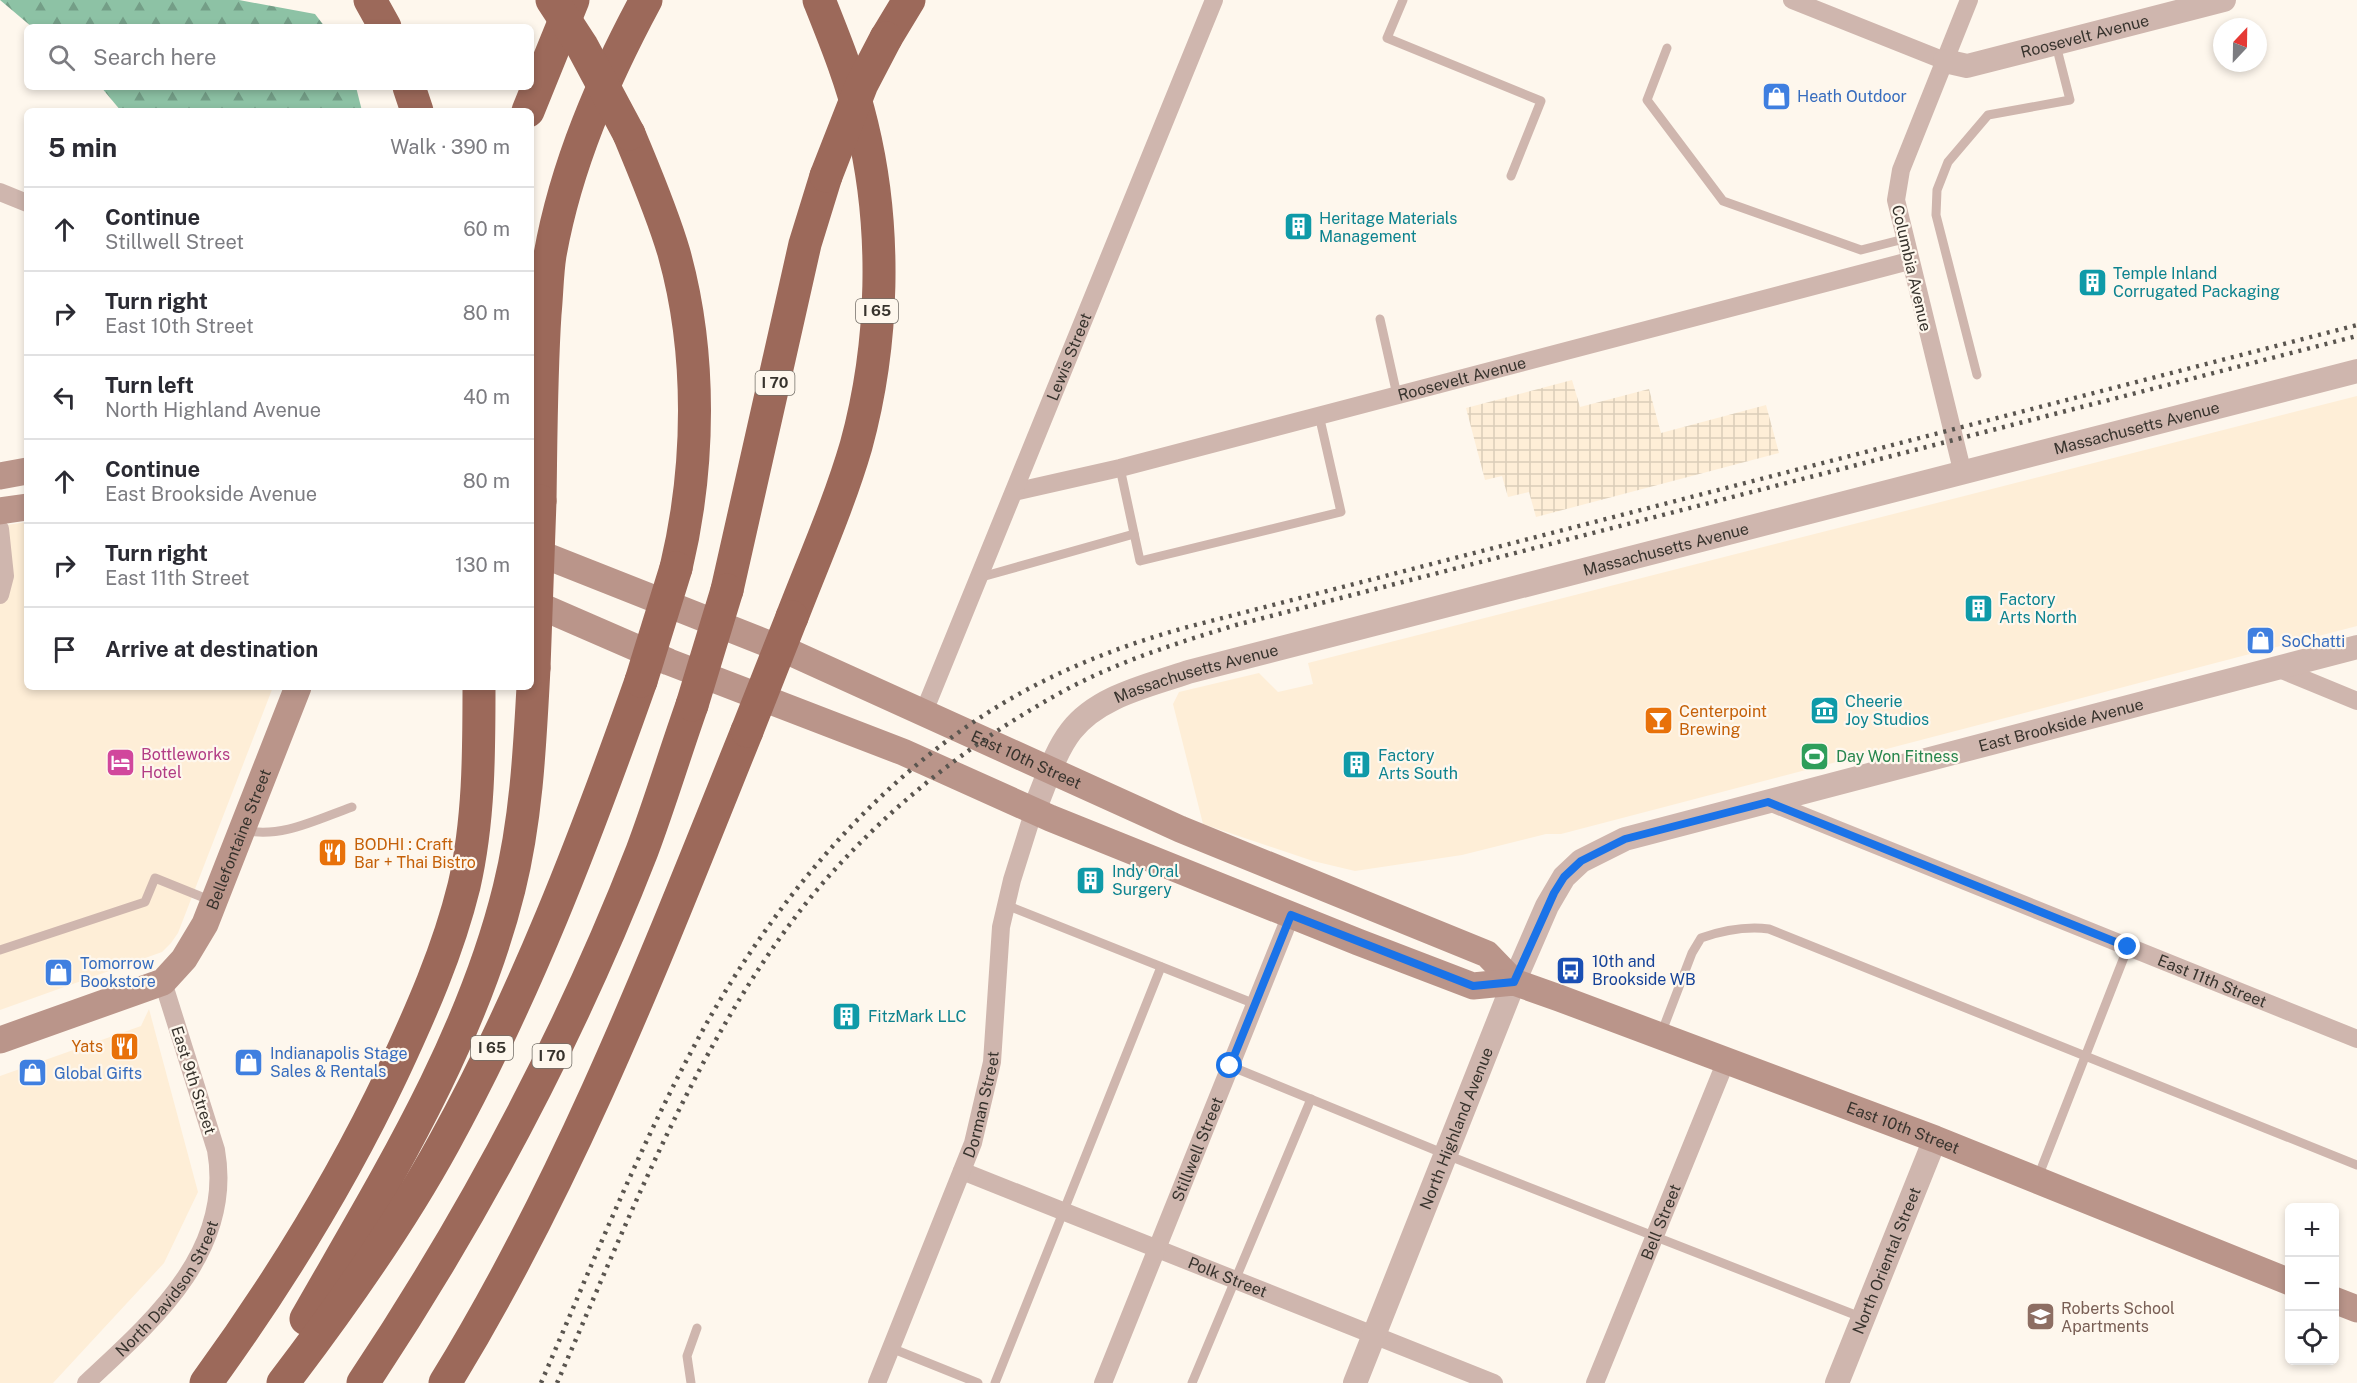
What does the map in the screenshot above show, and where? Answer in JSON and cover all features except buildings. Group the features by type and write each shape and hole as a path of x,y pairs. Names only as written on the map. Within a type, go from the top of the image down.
{"highway":[{"path":"370,0 383,24"},
{"name":"I 65","path":"283,1383 375,1254 443,1145 468,1098 547,928 641,681 676,568 691,491 695,443 689,345 674,254 653,192 629,134 582,46 552,0"},
{"path":"529,108 573,0"},
{"path":"534,668 542,366 550,257 557,219 579,143 621,47 646,0"},
{"name":"I 65","path":"444,1383 515,1259 579,1134 636,1006 833,515 856,446 868,388 879,275 873,182 862,124 819,0"},
{"name":"I 70","path":"363,1383 418,1299 476,1200 538,1086 642,850 692,705 727,591 805,244 826,176 862,84 909,0"},
{"path":"410,90 416,108"},
{"path":"206,1383 276,1283 338,1181 401,1055 435,976 450,934 472,842 479,757 479,690"},
{"path":"270,1383 411,1131 471,1007 500,924 517,852 530,744 533,690"}],"main road":[{"path":"0,476 24,472"},
{"path":"0,511 24,507"},
{"name":"East 10th Street","path":"534,551 794,654 1180,829 1487,954 1514,982 1935,1139 2285,1280"},
{"name":"East 10th Street","path":"534,603 669,662 922,760 1034,810 1291,915 1473,986 1514,982"},
{"name":"Bellefontaine Street","path":"163,982 196,942 297,690"},
{"path":"0,1040 163,982"},
{"path":"2339,1302 2357,1309"}],"street":[{"name":"Lewis Street","path":"923,714 1214,0"},
{"path":"1792,0 1945,61"},
{"name":"Columbia Avenue","path":"1963,474 1909,261 1896,200 1898,179 1969,0"},
{"name":"Roosevelt Avenue","path":"1945,61 1967,66 2224,0"},
{"path":"0,192 24,202"},
{"name":"Roosevelt Avenue","path":"1014,492 1120,468 1909,261"},
{"name":"Massachusetts Avenue","path":"1034,810 1070,733 1092,711 1119,697 1188,672 2357,371"},
{"path":"0,529 5,576 0,595"},
{"name":"East Brookside Avenue","path":"1564,877 1581,861 1611,844 2357,647"},
{"path":"2277,668 2357,701"},
{"name":"East 11th Street","path":"1768,802 2357,1039"},
{"name":"Dorman Street","path":"877,1383 973,1143 989,1084 999,944 1006,905 1034,810"},
{"name":"North Highland Avenue","path":"1355,1383 1514,982 1547,906 1564,877"},
{"name":"Stillwell Street","path":"1103,1383 1291,915"},
{"name":"East 9th Street","path":"163,982 216,1150 220,1179"},
{"name":"Bell Street","path":"1595,1383 1726,1061"},
{"name":"North Oriental Street","path":"1837,1383 1935,1139"},
{"name":"Polk Street","path":"962,1171 1494,1383"},
{"name":"North Davidson Street","path":"86,1383 153,1320 170,1300 211,1228 218,1209 220,1179"}],"lane":[{"path":"1403,0 1387,38 1541,101 1511,176"},
{"path":"1977,375 1936,215 1937,190 1948,162 1988,115 2070,100 2059,65 2056,43"},
{"path":"1667,48 1647,100 1723,201 1860,250 1904,239"},
{"path":"1380,319 1397,395"},
{"path":"1120,468 1140,561 1341,512 1319,416"},
{"path":"978,578 1134,534"},
{"path":"242,829 261,834 278,832 352,807"},
{"path":"0,950 145,902 155,878 214,901"},
{"path":"1006,905 1255,1004"},
{"path":"1660,1036 1692,953 1701,938 1753,927 1786,935 2357,1165"},
{"path":"2037,1180 2128,947"},
{"path":"995,1383 1161,967"},
{"path":"1230,1066 1654,1237 1863,1317"},
{"path":"1192,1383 1233,1279 1311,1099"},
{"path":"691,1383 687,1356 697,1328"},
{"path":"891,1348 978,1383"}],"shaded area":[{"path":"1572,380 1580,407 1649,389 1661,433 1766,405 1779,453 1536,517 1529,492 1508,497 1502,476 1485,480 1466,408"},
{"name":"Factory Arts North","path":"2357,396 2357,626 1561,834 1546,834 1462,855 1355,871 1313,861 1203,824 1173,704 1179,692 1259,673 1278,692 1313,684 1308,663"},
{"name":"Bottleworks Hotel","path":"24,522 24,690 272,690 178,933 171,943 162,952 0,1010 0,526"},
{"path":"149,1009 198,1192 164,1263 53,1383 0,1383 0,1076 141,1026"}],"green space":[{"path":"0,0 239,0 315,14 323,24 28,24"},
{"path":"104,90 357,90 361,108 118,108"}],"railway":[{"path":"541,1383 613,1216 670,1092 721,998 755,945 834,845 878,799 926,757 976,720 1030,688 1105,654 1184,628 2357,325"},
{"path":"557,1383 639,1194 669,1131 734,1008 771,951 811,897 839,865 899,806 964,754 1034,708 1111,668 1236,625 2357,336"}],"place":[{"name":"Heath Outdoor","path":"1776,96"},
{"name":"Heritage Materials Management","path":"1298,227"},
{"name":"Temple Inland Corrugated Packaging","path":"2092,282"},
{"name":"Factory Arts North","path":"1978,608"},
{"name":"SoChatti","path":"2260,641"},
{"name":"Cheerie Joy Studios","path":"1824,710"},
{"name":"Centerpoint Brewing","path":"1658,720"},
{"name":"Day Won Fitness","path":"1815,756"},
{"name":"Bottleworks Hotel","path":"120,763"},
{"name":"Factory Arts South","path":"1357,764"},
{"name":"BODHI : Craft Bar + Thai Bistro","path":"333,853"},
{"name":"Indy Oral Surgery","path":"1091,880"},
{"name":"10th and Brookside WB","path":"1571,970"},
{"name":"Tomorrow Bookstore","path":"59,972"},
{"name":"FitzMark LLC","path":"847,1016"},
{"name":"Yats","path":"124,1046"},
{"name":"Indianapolis Stage Sales & Rentals","path":"249,1062"},
{"name":"Global Gifts","path":"33,1073"},
{"name":"Roberts School Apartments","path":"2040,1317"}],"route":[{"path":"1230,1066 1291,915 1473,986 1514,982 1554,893 1564,877 1581,861 1625,839 1768,802 2128,947"}]}
